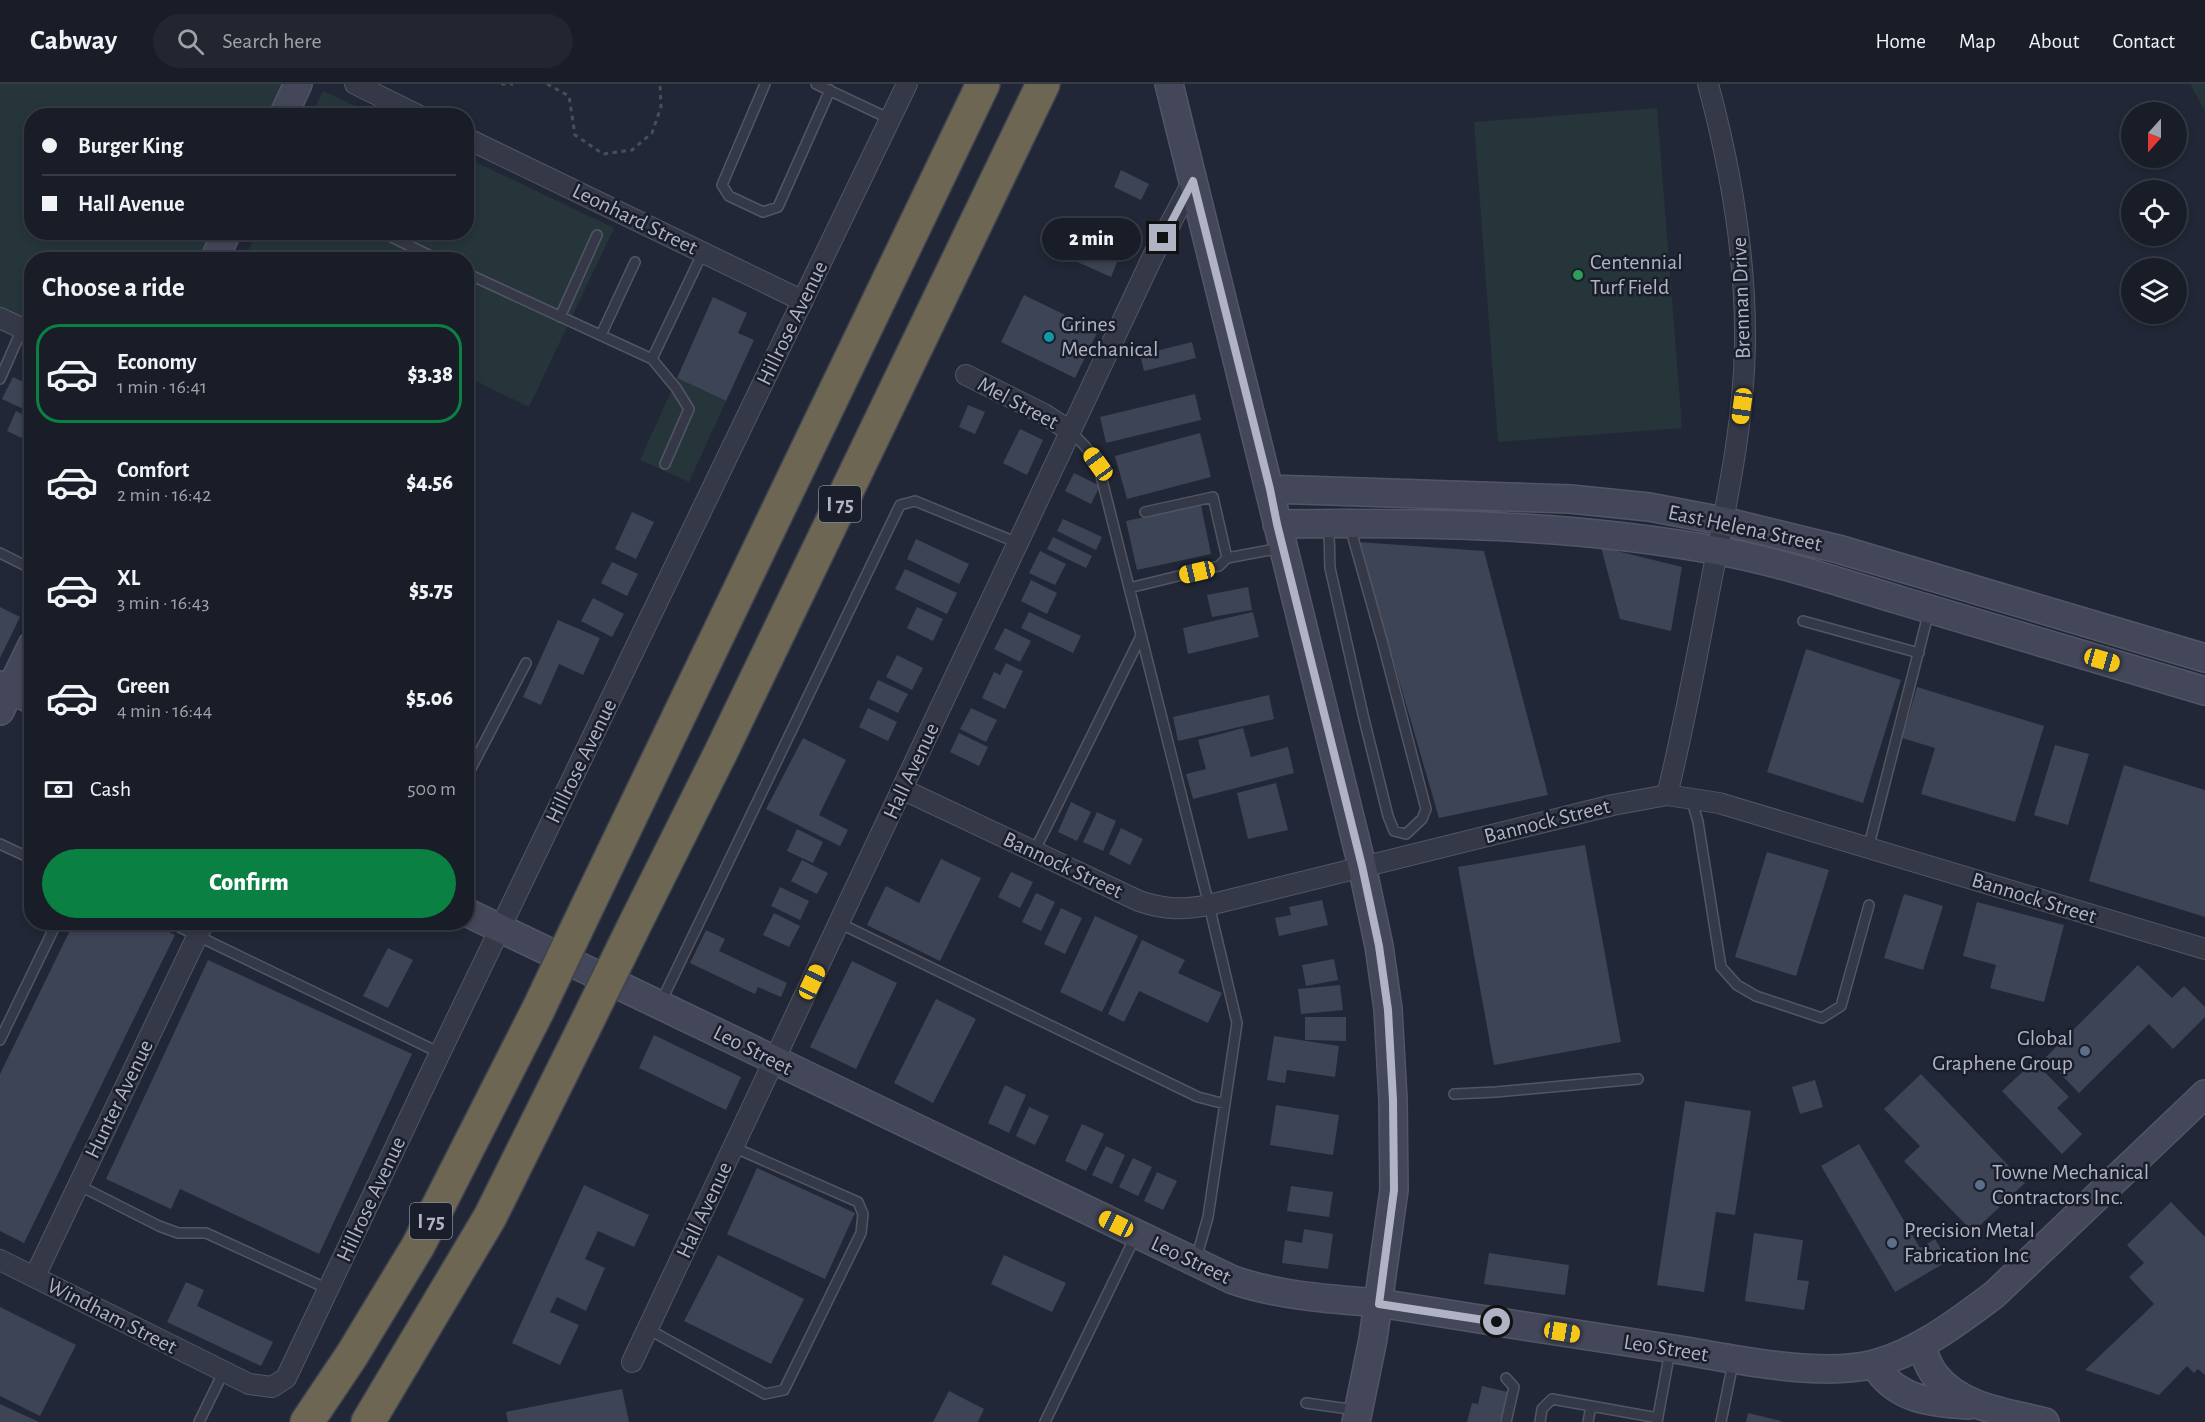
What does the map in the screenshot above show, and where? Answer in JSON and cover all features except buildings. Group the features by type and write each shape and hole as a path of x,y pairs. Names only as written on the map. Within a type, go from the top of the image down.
{"highway":[{"name":"I 75","path":"307,1422 352,1355 418,1246 538,1010 983,84"},
{"name":"I 75","path":"368,1422 490,1217 737,717 1043,84"}],"street":[{"path":"287,108 298,84"},
{"path":"355,84 404,108"},
{"name":"Hillrose Avenue","path":"223,1373 249,1384 272,1387 286,1378 907,84"},
{"path":"1168,84 1270,489 1362,866 1379,946 1392,1057 1394,1190 1379,1304 1358,1416"},
{"name":"Brennan Drive","path":"1667,795 1678,752 1724,521 1742,406 1745,344 1744,285 1728,168 1708,84"},
{"name":"Leonhard Street","path":"474,142 803,300"},
{"name":"Hall Avenue","path":"632,1362 1153,256 1193,181"},
{"path":"0,318 24,330"},
{"name":"Mel Street","path":"966,375 1044,414 1070,431"},
{"name":"East Helena Street","path":"1270,489 1338,513 1487,511 1570,499 1626,505 1724,521 1838,549 2205,658"},
{"name":"East Helena Street","path":"1487,511 1569,530 1717,550 1794,569 2205,691"},
{"name":"East Helena Street","path":"1280,536 1338,513"},
{"path":"1930,609 1939,579"},
{"path":"2166,679 2175,650"},
{"path":"10,697 24,664"},
{"name":"Bannock Street","path":"902,789 1139,902 1182,910 1587,810 1667,795 1719,803 2205,949"},
{"name":"Leo Street","path":"474,916 1233,1280 1254,1287 1319,1298 1379,1304 1670,1349 1804,1367 1846,1368 1874,1364 1920,1345 1968,1314 1995,1294 2205,1094"},
{"name":"Hunter Avenue","path":"35,1276 201,930"},
{"name":"Windham Street","path":"0,1260 223,1373"},
{"path":"1920,1345 1933,1372 1944,1386 1959,1397 2035,1421"},
{"path":"1874,1364 1891,1385 1913,1396 1944,1404 1982,1406"}],"lane":[{"path":"765,84 723,185 729,196 762,212 778,207 830,90"},
{"path":"816,84 890,119"},
{"path":"560,317 597,235"},
{"path":"398,240 422,252"},
{"path":"652,359 703,252"},
{"path":"601,335 635,262"},
{"path":"474,277 652,359 676,388 689,409 665,464"},
{"path":"0,379 24,336"},
{"path":"1070,431 1098,464 1237,1023 1208,1217 1195,1262"},
{"path":"1145,512 1213,497 1227,558"},
{"path":"660,1004 900,505 915,501 1018,543"},
{"path":"1338,513 1329,552 1330,568 1388,816 1394,831 1406,834"},
{"path":"1338,513 1383,644 1426,809 1422,819 1406,834"},
{"path":"1129,588 1219,566 1227,558 1280,536"},
{"path":"0,554 24,564"},
{"path":"1868,849 1930,609"},
{"path":"1803,621 1918,653"},
{"path":"1034,852 1141,636"},
{"path":"474,762 525,663"},
{"path":"1691,798 1698,822 1721,967 1737,985 1756,996 1786,1008 1822,1018 1841,1006 1869,905"},
{"path":"1406,834 1409,855"},
{"path":"0,844 24,855"},
{"path":"839,923 1198,1097 1225,1104"},
{"path":"0,1040 53,930"},
{"path":"203,930 440,1053"},
{"path":"1454,1094 1638,1078"},
{"path":"648,1329 765,1394 784,1390 861,1233 862,1214 858,1202 733,1147"},
{"path":"77,1185 159,1226 178,1233 206,1233 328,1289"},
{"path":"1045,1422 1137,1235"},
{"path":"1540,1422 1542,1409 1552,1400 1658,1420 1670,1349"},
{"path":"1721,1422 1734,1358"},
{"path":"199,1422 223,1373"},
{"path":"1506,1378 1514,1388 1506,1422"},
{"path":"1306,1403 1358,1416"},
{"path":"1587,1422 1591,1406"}],"path":[{"path":"501,84 513,84"},
{"path":"547,84 569,96 575,135 603,154 632,150 652,133 661,107 660,84"}],"shaded area":[{"path":"0,84 298,84 286,108 24,108 24,240 224,240 218,252 24,252 24,330 0,318"},
{"path":"2190,84 2205,84 2205,111"},
{"path":"323,91 360,108 314,108"},
{"name":"Centennial Turf Field","path":"1657,108 1682,428 1498,442 1474,122"},
{"path":"474,161 614,228 529,407 474,380 474,252 248,252 253,240 474,240"},
{"path":"677,378 726,401 689,482 640,460"}],"place":[{"name":"Centennial Turf Field","path":"1578,275"},
{"name":"Grines Mechanical","path":"1049,337"},
{"name":"Global Graphene Group","path":"2085,1051"},
{"name":"Towne Mechanical Contractors Inc.","path":"1980,1185"},
{"name":"Precision Metal Fabrication Inc","path":"1892,1243"}],"route":[{"path":"1163,238 1193,181 1362,866 1379,946 1392,1057 1394,1190 1379,1304 1497,1322"}]}
